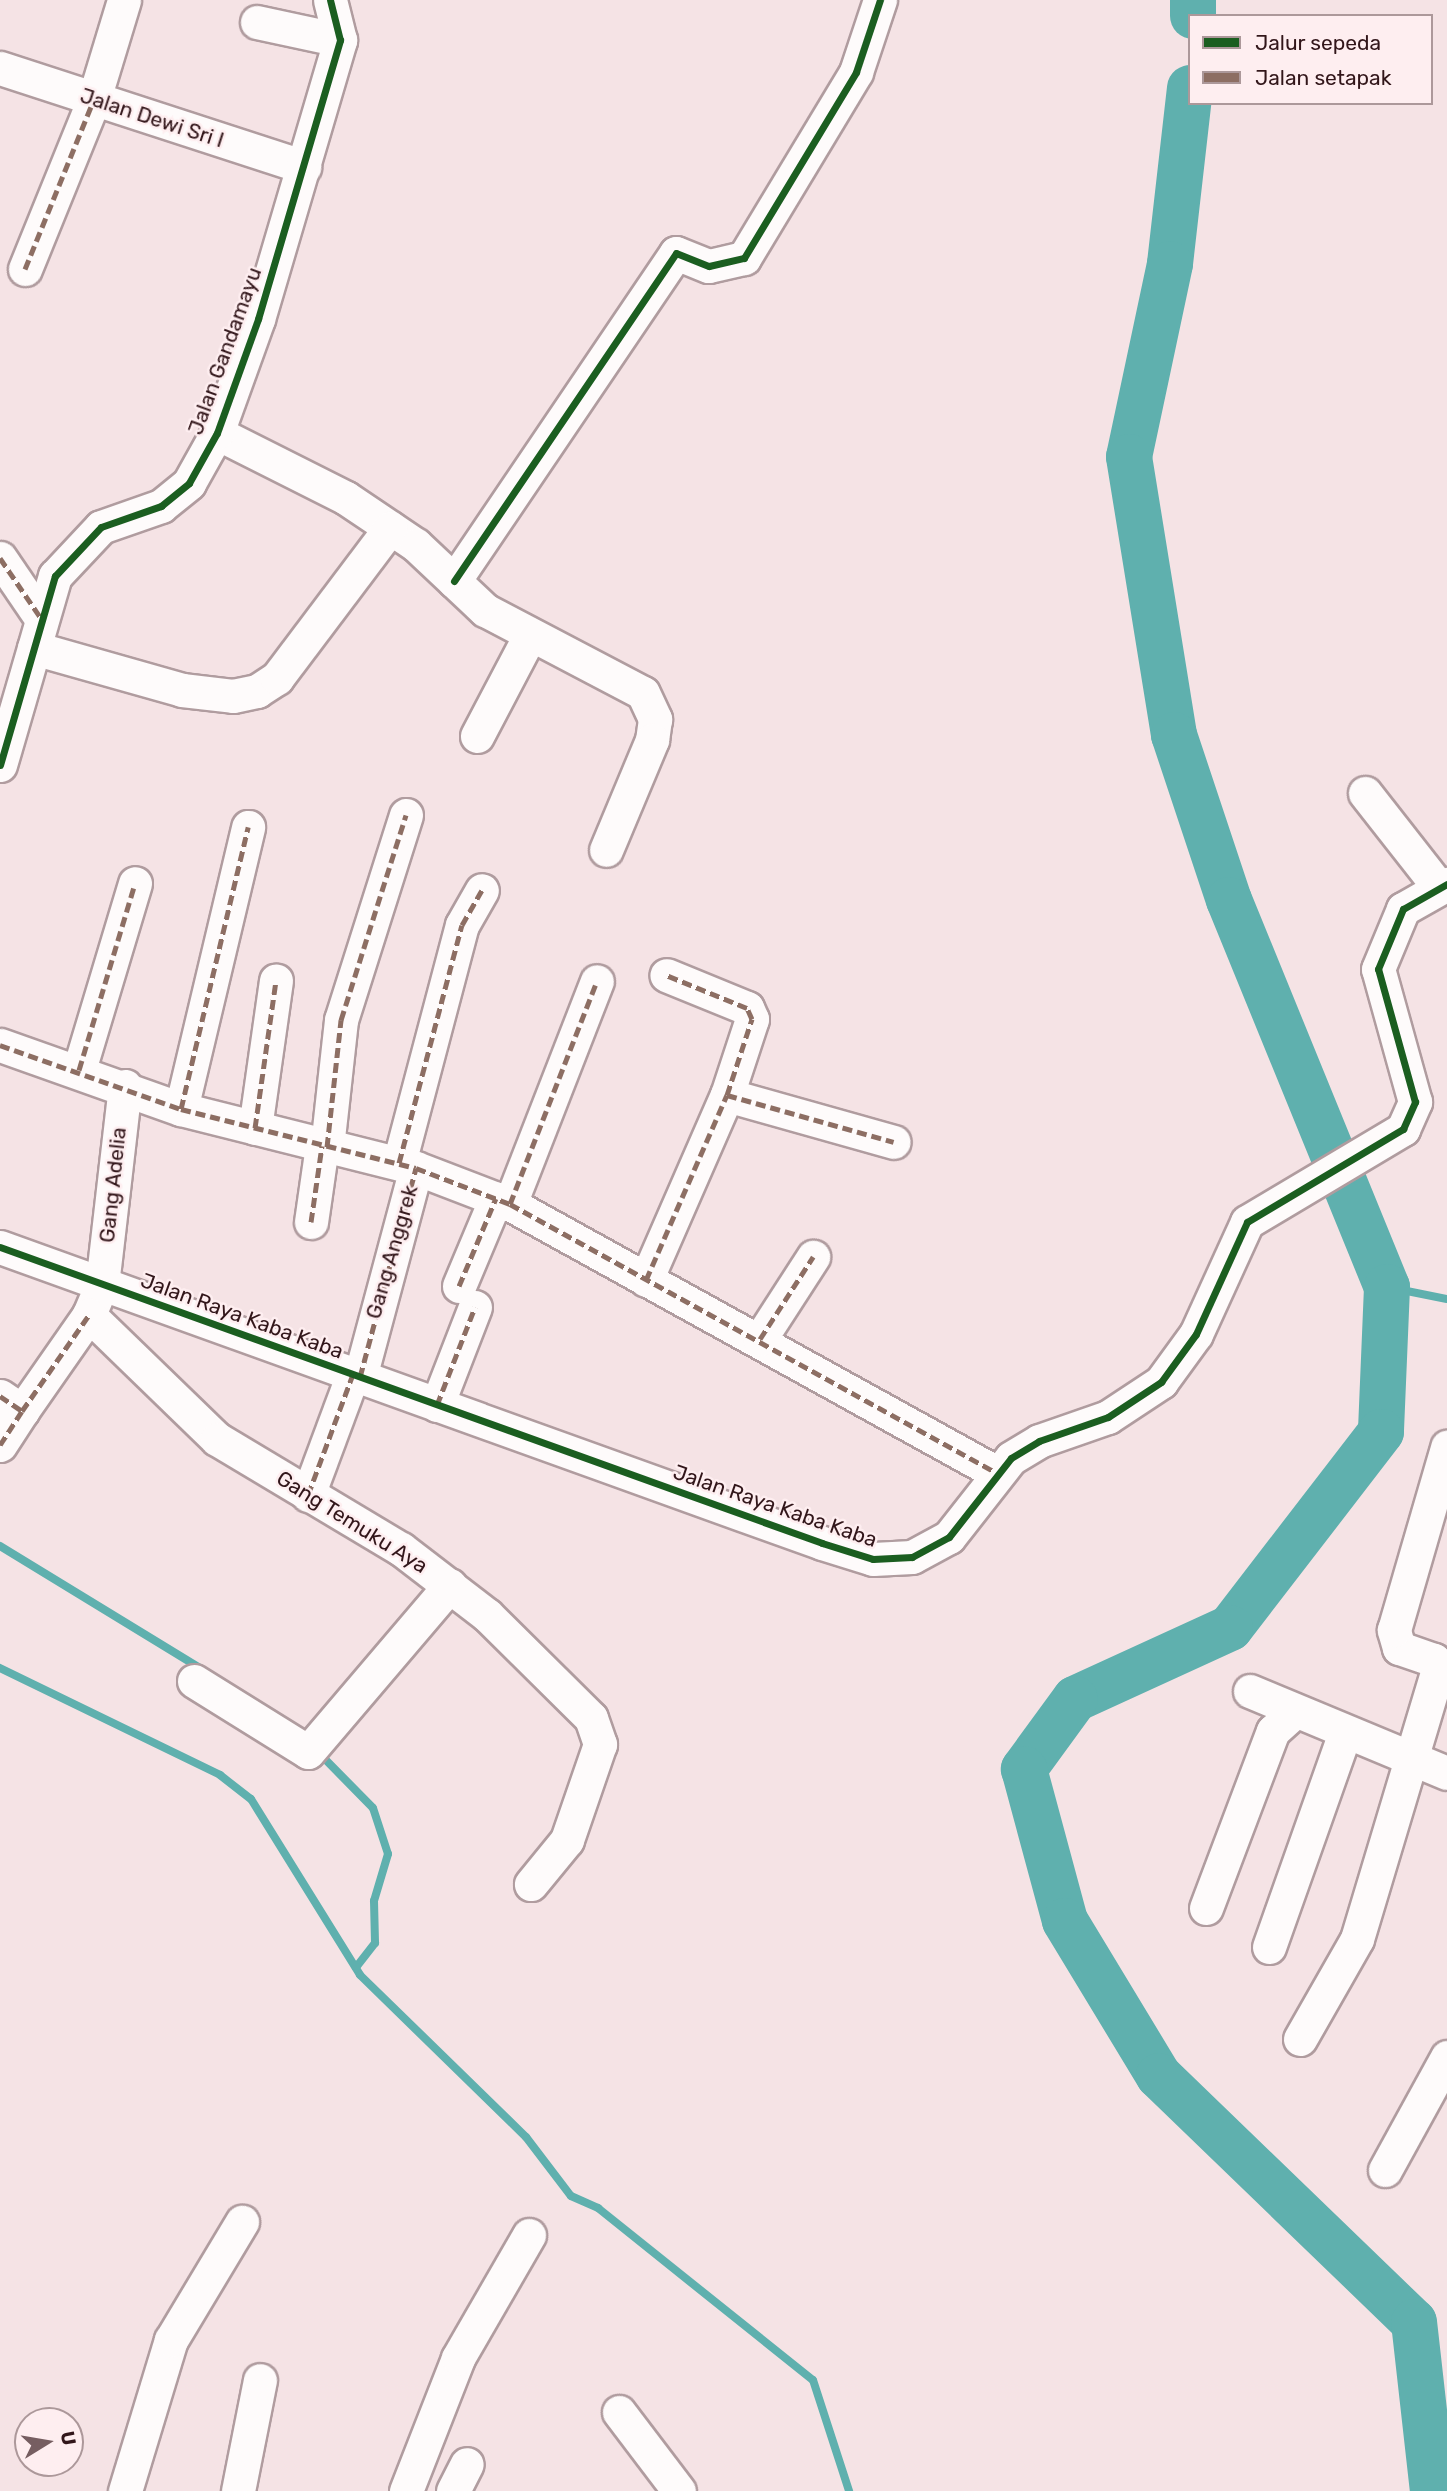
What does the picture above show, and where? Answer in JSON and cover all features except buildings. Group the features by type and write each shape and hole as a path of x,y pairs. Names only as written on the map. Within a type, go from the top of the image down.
{"street":[{"path":"25,269 94,99 124,0"},
{"path":"257,22 340,40 330,0"},
{"path":"454,581 676,253 709,266 744,258 856,72 880,0"},
{"name":"Jalan Gandamayu","path":"2,754 55,576 83,543 101,527 161,506 189,483 218,433 304,167 340,40"},
{"name":"Jalan Dewi Sri I","path":"0,68 304,167"},
{"path":"218,433 346,498 390,528 485,610 529,637 643,693 651,705 652,740 606,850"},
{"path":"0,558 38,633 182,690 233,696 257,691 277,678 390,528"},
{"path":"477,736 529,637"},
{"path":"1365,793 1442,885"},
{"path":"311,1222 341,1020 406,815"},
{"path":"181,1109 248,827"},
{"path":"79,1070 135,883"},
{"name":"Jalan Raya Kaba Kaba","path":"0,1247 873,1559 912,1557 949,1538 995,1472 1039,1441 1108,1417 1161,1382 1196,1334 1247,1222 1403,1129 1415,1102 1378,969 1403,909 1442,885"},
{"name":"Gang Anggrek","path":"308,1494 357,1376 461,925 482,890"},
{"path":"646,1280 727,1095 751,1013 666,975"},
{"path":"255,1128 276,981"},
{"path":"437,1405 467,1296 503,1201 597,981"},
{"path":"0,1045 125,1086 181,1109 407,1166 503,1201 760,1339 995,1472"},
{"name":"Gang Adelia","path":"102,1284 125,1086"},
{"path":"727,1095 894,1142"},
{"path":"760,1339 813,1257"},
{"path":"0,1445 11,1404 89,1315 102,1284"},
{"name":"Gang Temuku Aya","path":"89,1315 217,1439 450,1586 542,1666 601,1734 567,1840 531,1884"},
{"path":"1300,2039 1353,1948 1413,1761 1437,1664 1399,1648 1394,1630 1447,1447"},
{"path":"194,1681 314,1745 450,1586"},
{"path":"1250,1691 1344,1735 1447,1773"},
{"path":"1206,1908 1273,1731 1288,1725 1294,1712"},
{"path":"1269,1947 1344,1735"},
{"path":"1385,2170 1447,2057"},
{"path":"124,2491 172,2340 242,2222"},
{"path":"406,2491 458,2358 529,2235"},
{"path":"238,2491 260,2380"},
{"path":"619,2412 680,2491"}],"waterway":[{"path":"1193,0 1193,14"},
{"path":"1188,105 1170,264 1129,457 1174,735 1229,900 1387,1287 1381,1432 1230,1628 1075,1699 1024,1769 1065,1921 1159,2076 1414,2322 1433,2491"},
{"path":"1387,1287 1447,1299"},
{"path":"0,1546 203,1670"},
{"path":"0,1668 220,1775 251,1799 360,1975 526,2137 571,2196 598,2208 813,2380 849,2491"},
{"path":"318,1752 373,1808 388,1854 374,1901 375,1943 356,1967"}],"marked path":[{"path":"25,269 94,99"},
{"path":"0,558 41,618"},
{"path":"327,1147 341,1020 406,815"},
{"path":"181,1109 248,827"},
{"path":"79,1070 135,883"},
{"path":"399,1163 462,925 482,890"},
{"path":"646,1280 727,1095 752,1019 747,1008 666,975"},
{"path":"255,1128 276,980"},
{"path":"510,1204 597,981"},
{"path":"0,1045 181,1109 416,1168 510,1204 995,1472"},
{"path":"727,1095 894,1142"},
{"path":"311,1222 322,1146"},
{"path":"360,1377 416,1168"},
{"path":"459,1286 496,1198"},
{"path":"760,1339 813,1257"},
{"path":"437,1405 475,1307"},
{"path":"0,1396 22,1411 89,1315"},
{"path":"308,1495 353,1374"},
{"path":"0,1445 22,1411"}],"cycle path":[{"path":"0,765 55,576 101,527 161,506 189,483 217,433 258,319 340,40 330,0"},
{"path":"454,581 676,253 709,266 744,258 856,72 880,0"},
{"path":"0,1247 822,1543 873,1559 912,1557 949,1537 1011,1458 1039,1441 1108,1417 1161,1382 1196,1334 1247,1222 1403,1129 1415,1102 1378,969 1403,909 1447,884"}]}
